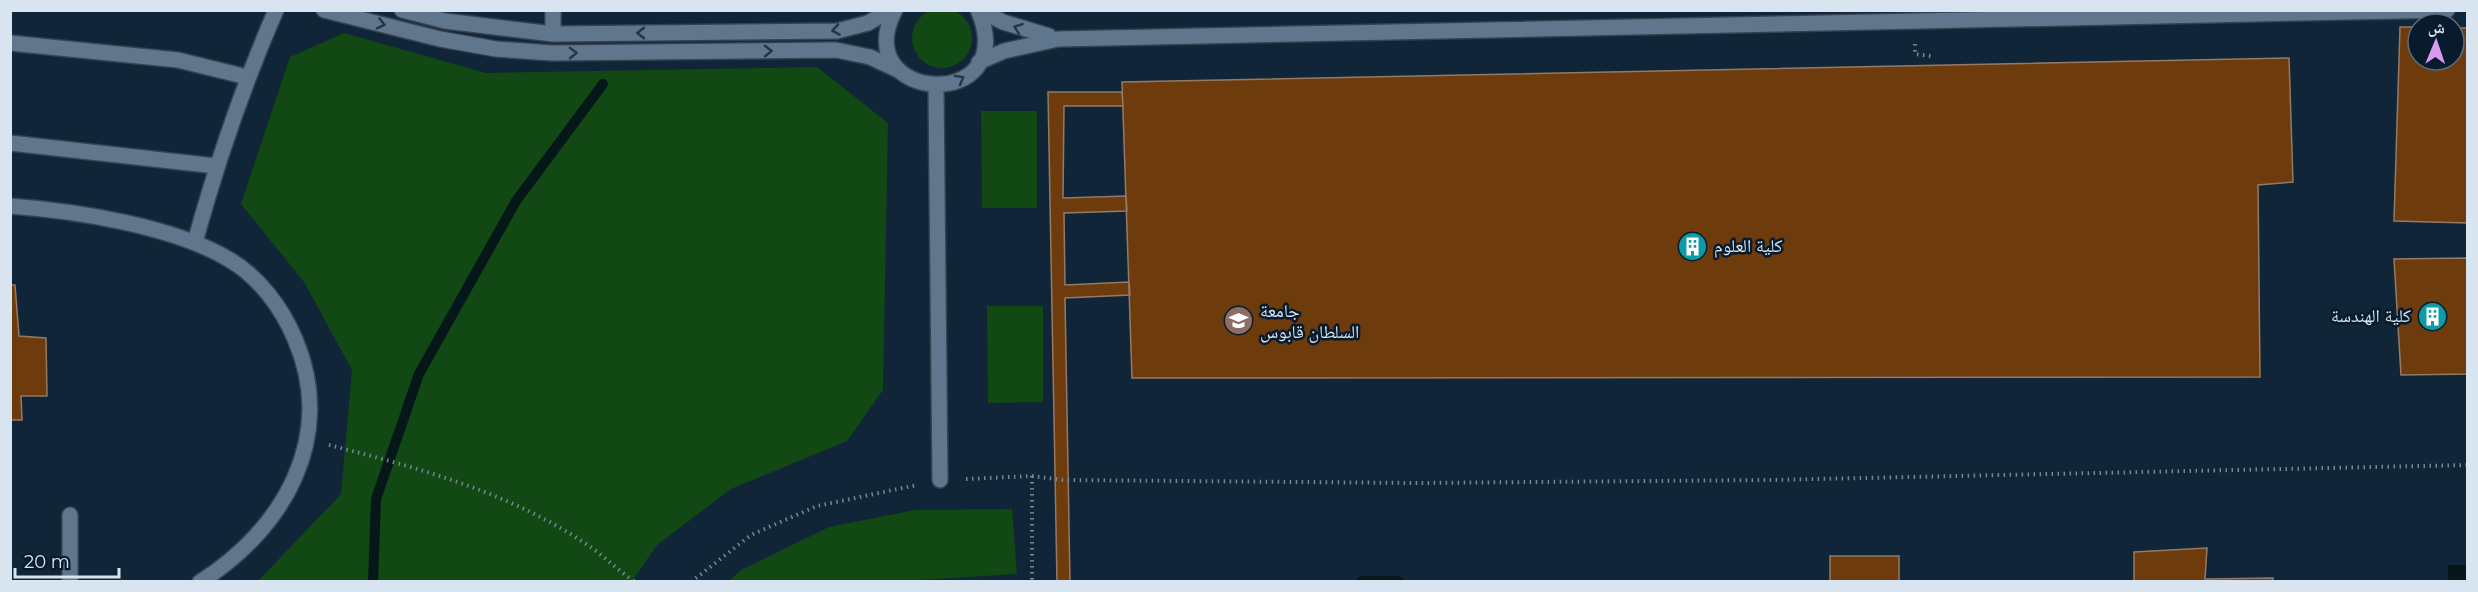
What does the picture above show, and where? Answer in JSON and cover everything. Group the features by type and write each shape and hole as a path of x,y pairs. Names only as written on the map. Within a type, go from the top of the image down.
{"lane":[{"path":"195,242 216,166 247,77 276,10"},
{"path":"324,10 440,39 496,49 552,53 837,50 870,57 900,71 922,85 936,87 953,84 968,75 980,62 985,45 985,26 979,10"},
{"path":"402,10 477,26 554,34 837,32 868,23 890,10"},
{"path":"553,10 554,34"},
{"path":"895,10 889,22 887,39 890,56 900,71"},
{"path":"979,10 1012,26 1058,39"},
{"path":"980,62 1030,43 1058,39 1843,17 2447,10"},
{"path":"10,43 178,60 247,77"},
{"path":"936,87 940,480"},
{"path":"10,143 216,166"},
{"path":"10,206 77,213 195,242 231,260 263,287 288,321 304,358 310,399 308,440 292,487 265,528 230,563 200,582"},
{"path":"70,515 70,582"}],"path":[{"path":"348,450 428,472 514,504 581,540 635,582"},
{"path":"691,582 750,535 817,506 940,480 1032,476 1063,480 1441,483 1772,480 2468,465"},
{"path":"1032,476 1032,582"}],"green space":[{"path":"936,8 948,8 959,13 967,21 972,38 970,50 959,63 948,68 936,68 925,63 917,55 912,44 912,32 917,21 925,13"},
{"path":"344,33 486,73 817,67 888,123 883,390 847,441 731,489 657,545 632,581 258,581 341,494 352,370 304,282 241,204 290,57"},
{"path":"981,111 1037,111 1037,208 982,208"},
{"path":"987,306 1043,306 1043,402 988,403"},
{"path":"1012,509 1017,574 887,582 729,581 741,570 829,527 915,510"}],"shaded area":[{"path":"2448,565 2467,565 2467,581 2448,581"},
{"path":"1360,576 1399,576 1406,581 1356,581"}],"building":[{"path":"2400,27 2406,27 2406,72 2466,72 2466,28 2468,28 2468,223 2394,221"},
{"name":"كلية العلوم","path":"2289,58 2293,182 2258,185 2260,377 1132,378 1122,82"},
{"path":"1048,92 1122,92 1123,106 1064,106 1063,198 1126,196 1127,211 1064,213 1065,285 1129,282 1130,295 1065,298 1070,582 1057,582"},
{"name":"كلية الهندسة","path":"2468,258 2468,374 2401,375 2394,259"},
{"path":"10,285 15,285 19,336 46,338 47,396 21,396 22,420 10,420"},
{"path":"2207,548 2205,579 2273,578 2273,582 2134,582 2134,552"},
{"path":"1830,556 1899,556 1899,582 1830,582"}],"waterway":[{"path":"373,582 376,499 419,374 516,201 603,84"}],"place":[{"name":"كلية العلوم","path":"1693,246"},
{"name":"كلية الهندسة","path":"2432,316"},
{"name":"جامعة السلطان قابوس","path":"1239,321"}]}
